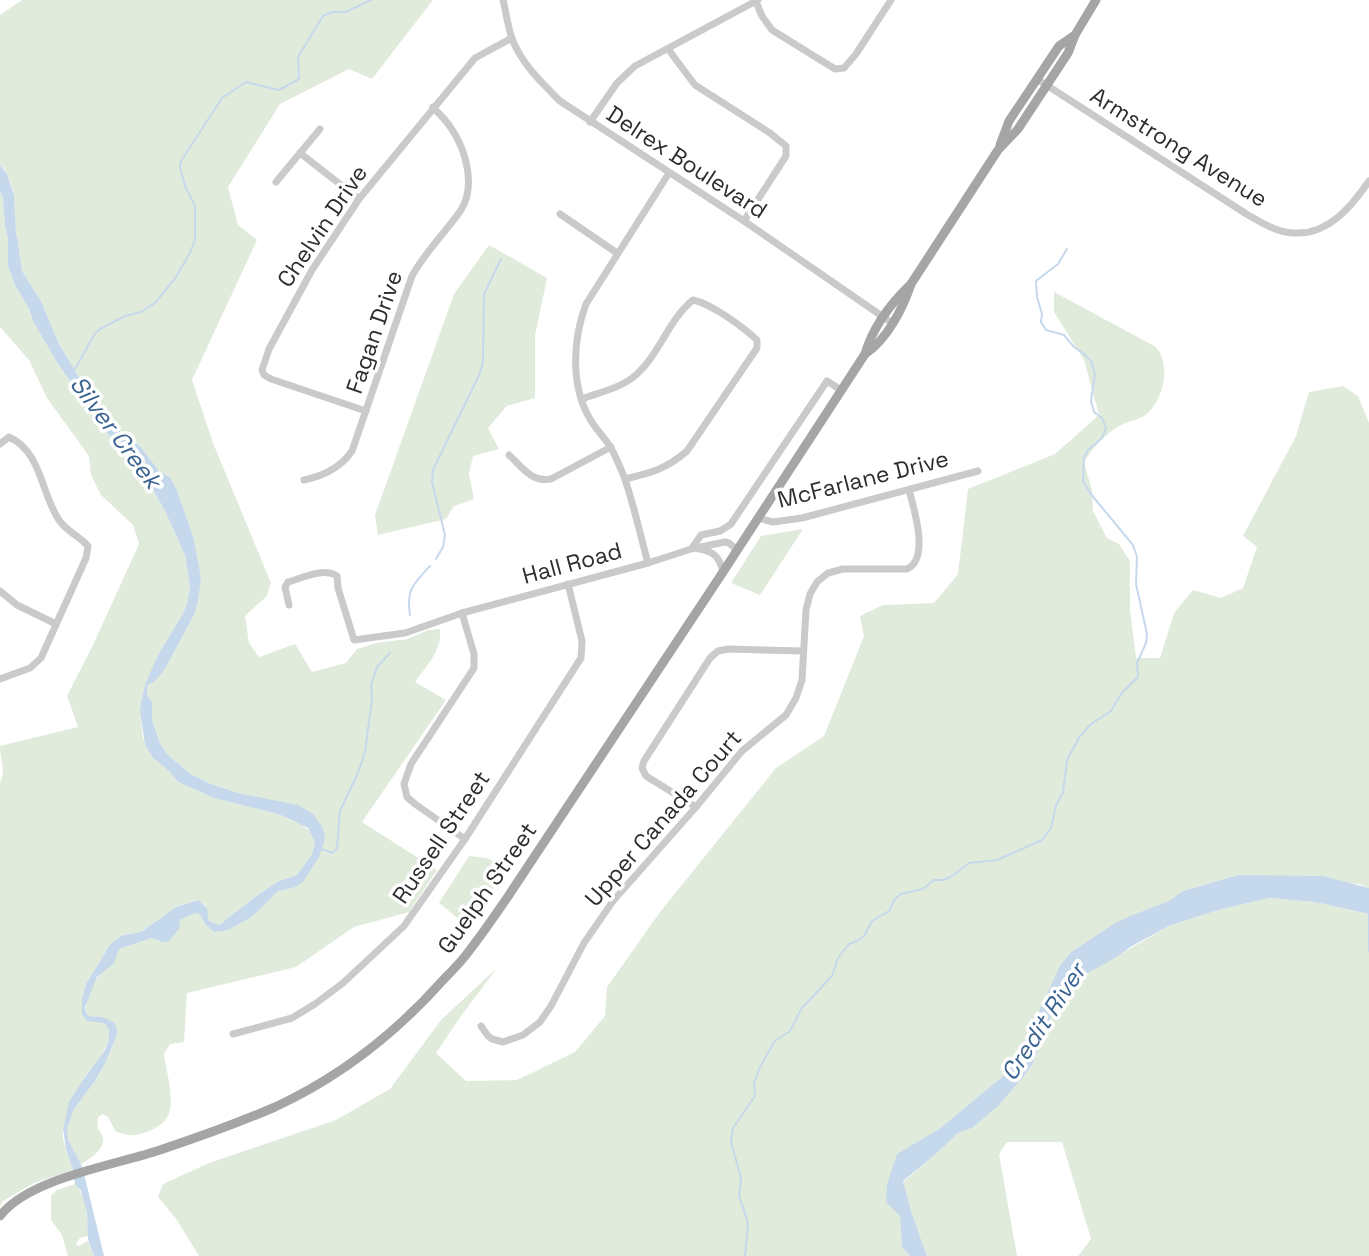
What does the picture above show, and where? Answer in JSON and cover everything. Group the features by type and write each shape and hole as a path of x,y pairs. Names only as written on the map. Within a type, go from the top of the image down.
{"main road":[{"name":"Guelph Street","path":"865,354 876,347 892,323 911,284 998,150 1018,129 1068,53 1075,35 1096,0"},
{"name":"Guelph Street","path":"998,150 1009,121 1037,79 1059,47 1075,35"},
{"name":"Guelph Street","path":"0,1216 28,1194 58,1181 160,1150 277,1106 325,1081 355,1061 421,1006 468,953 509,895 865,354 869,340 883,317 896,298 911,284"}],"street":[{"name":"Delrex Boulevard","path":"503,0 512,38 523,59 536,78 560,101 744,221 892,323"},
{"path":"590,122 617,83 635,66 757,1 762,16 772,30 835,69 844,68 856,54 891,0"},
{"name":"Chelvin Drive","path":"366,411 264,375 262,370 269,349 312,270 359,199 475,58 512,38"},
{"path":"668,49 695,85 786,146 786,156 744,221"},
{"name":"Armstrong Avenue","path":"1037,79 1271,228 1295,233 1320,229 1342,214 1369,181"},
{"name":"Fagan Drive","path":"304,480 318,477 345,461 352,451 412,276 468,196 469,181 465,159 452,130 433,107"},
{"path":"276,182 320,129"},
{"path":"300,153 359,199"},
{"path":"648,562 625,479 611,447 590,418 582,399 575,364 576,343 586,304 669,173"},
{"path":"560,214 617,253"},
{"path":"582,399 623,384 635,376 649,361 683,308 693,300 703,302 757,340 757,348 687,451 672,464 625,479"},
{"name":"Hall Road","path":"691,548 701,535 720,531 731,524 827,381 841,390"},
{"path":"0,444 9,438 27,450 57,518 88,545 86,558 41,658 30,668 0,679"},
{"path":"509,455 531,477 544,481 551,480 611,447"},
{"name":"McFarlane Drive","path":"758,518 773,522 802,518 978,471"},
{"name":"Upper Canada Court","path":"481,1026 492,1040 503,1042 523,1035 540,1022 584,943 613,901 742,751 786,715 802,680 807,601 822,577 844,569 907,569 916,563 918,525 909,490"},
{"name":"Hall Road","path":"289,605 285,587 288,582 331,572 337,576 338,588 354,640 405,633 462,613 691,548 725,542 737,550"},
{"path":"691,548 715,554 721,562 723,572"},
{"name":"Russell Street","path":"233,1034 292,1018 316,1004 343,983 404,926 465,839 581,658 582,641 568,584"},
{"path":"0,591 17,605 56,624"},
{"path":"462,613 474,654 474,668 411,764 404,784 407,797 465,839"},
{"path":"696,807 646,776 642,768 710,658 718,651 728,649 803,651"}],"green space":[{"path":"22,0 433,0 372,79 349,69 280,104 228,187 238,225 257,240 192,380 213,443 271,583 267,596 245,616 249,643 259,657 295,644 312,672 346,663 357,649 376,643 408,639 428,630 440,629 436,651 415,682 446,700 362,822 437,870 409,912 354,927 296,967 187,993 184,1042 170,1044 164,1054 171,1097 166,1119 148,1131 130,1135 116,1132 108,1117 103,1114 98,1117 102,1147 81,1164 68,1137 68,1121 102,1069 117,1030 103,1017 89,1016 86,1013 87,999 96,979 112,962 119,949 152,938 162,942 180,920 196,912 215,932 253,916 278,891 293,888 325,835 242,794 191,774 167,754 160,743 152,720 152,702 147,695 148,684 165,669 194,615 198,601 193,536 170,477 160,472 140,446 117,428 82,382 59,344 41,301 22,271 14,195 5,170 0,165 0,15"},
{"path":"0,192 8,238 8,266 31,317 58,364 101,425 121,450 141,468 185,555 190,586 187,604 184,614 159,653 141,702 143,738 152,757 178,782 214,798 278,814 302,825 311,832 315,842 312,854 297,875 279,881 219,925 209,921 206,906 197,900 176,907 141,932 123,935 111,943 86,984 82,999 82,1014 87,1021 103,1023 110,1034 99,1059 82,1082 63,1128 64,1144 73,1170 34,1183 3,1201 0,1206 0,783 3,769 0,746 78,727 67,696 139,544 133,525 101,495 91,475 89,456 47,398 29,360 0,327"},
{"path":"489,245 547,278 535,336 535,398 507,406 488,428 499,449 473,456 469,474 474,499 454,506 446,519 378,535 375,515 454,294"},
{"path":"1054,292 1156,347 1163,362 1164,381 1154,407 1143,417 1112,431 1095,446 1084,463 1092,490 1093,511 1107,538 1119,544 1130,561 1130,609 1136,658 1160,658 1174,613 1193,590 1221,598 1243,588 1257,547 1243,536 1296,436 1309,392 1343,386 1358,396 1369,423 1369,888 1359,884 1238,875 1183,891 1170,901 1135,914 1026,1039 1008,1072 939,1129 897,1155 902,1247 910,1256 199,1256 177,1220 158,1197 163,1184 209,1163 336,1120 390,1089 441,1020 497,968 436,1053 466,1081 517,1080 575,1052 605,1016 607,987 660,912 776,768 824,736 864,636 860,616 883,605 934,603 958,574 968,489 1055,454 1099,415 1084,360 1054,312"},
{"path":"803,529 760,595 731,583 761,536"},
{"path":"469,856 487,858 507,869 467,926 439,903"},
{"path":"1270,898 1315,902 1369,914 1369,1256 1078,1256 1091,1239 1062,1142 1007,1142 999,1154 1017,1256 927,1256 903,1182 958,1133 972,1128 1025,1075 1062,999 1086,974 1171,925"},
{"path":"75,1184 84,1202 88,1229 88,1236 80,1238 76,1244 78,1246 88,1241 94,1256 68,1256 62,1235 51,1220 51,1196 57,1190"}],"water":[{"name":"Silver Creek","path":"0,165 7,174 14,195 22,271 41,301 59,344 82,382 117,428 140,446 160,472 170,477 193,536 201,578 194,615 165,669 154,682 148,684 147,695 152,702 152,720 160,743 167,754 191,774 211,784 242,794 298,805 313,814 325,835 319,857 303,882 293,888 278,891 253,916 228,930 214,932 205,924 200,914 195,913 180,920 179,929 168,942 152,938 119,949 114,963 97,977 85,1007 86,1013 115,1023 116,1037 106,1062 74,1109 67,1128 68,1140 81,1164 104,1256 94,1256 88,1240 87,1213 81,1191 75,1184 63,1129 69,1102 109,1040 106,1025 87,1021 82,1014 86,984 111,943 123,935 141,932 176,907 198,900 207,908 209,921 219,925 279,881 297,875 312,854 315,842 308,828 292,820 214,798 178,782 152,757 145,744 141,702 146,682 159,653 187,604 190,586 185,555 141,468 121,450 101,425 58,364 14,283 8,266 8,238 0,192"},
{"name":"Credit River","path":"1238,875 1323,876 1369,888 1369,914 1315,902 1270,898 1171,925 1086,974 1062,999 1050,1019 1033,1063 998,1106 972,1128 958,1133 903,1181 927,1256 910,1256 902,1247 900,1216 886,1202 887,1184 897,1154 939,1129 1008,1072 1060,966 1070,953 1115,923 1169,901 1183,891"}],"waterway":[{"name":"Silver Creek","path":"75,369 94,335 100,329 125,316 141,312 155,303 176,277 190,253 195,240 195,206 185,186 181,161 222,98 246,82 279,90 299,79 298,57 323,16 332,12 346,12 371,0"},
{"path":"745,1256 748,1223 739,1196 741,1178 731,1142 733,1128 755,1096 754,1083 775,1041 790,1031 802,1008 832,976 838,958 849,944 864,936 872,921 889,911 901,894 923,889 934,880 944,880 969,863 997,860 1042,840 1051,828 1056,805 1063,793 1067,760 1080,736 1091,724 1111,711 1121,694 1138,677 1137,663 1147,634 1136,584 1137,557 1133,545 1083,481 1084,458 1088,450 1102,438 1106,428 1102,418 1094,412 1091,401 1095,374 1091,361 1084,354 1064,335 1046,330 1041,322 1036,281 1058,264 1067,249"},
{"path":"436,559 443,547 445,535 432,482 433,470 480,373 483,362 484,294 501,259"},
{"path":"410,615 409,599 412,588 430,566"},
{"path":"321,849 333,853 337,848 340,811 365,752 372,699 371,685 377,667 390,653"},
{"path":"1369,912 1369,951"}]}
